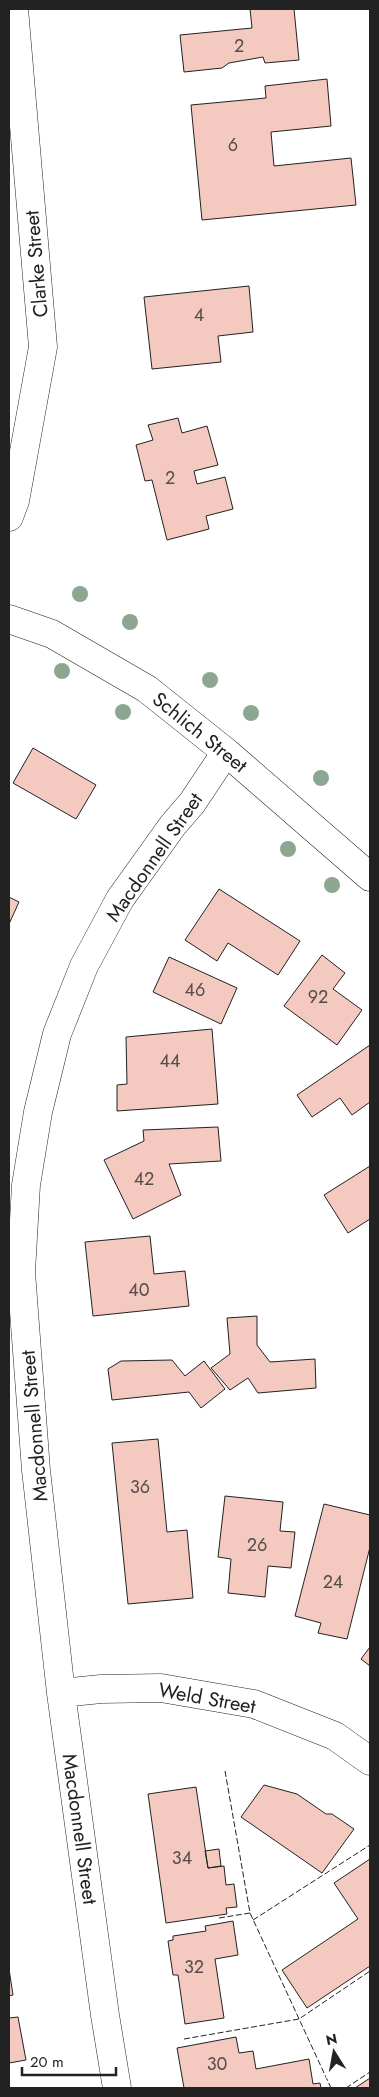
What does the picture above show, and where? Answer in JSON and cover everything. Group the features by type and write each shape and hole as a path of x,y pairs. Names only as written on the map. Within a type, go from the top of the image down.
{"street":[{"name":"Clarke Street","path":"9,517 15,500 44,347 14,9"},
{"name":"Schlich Street","path":"9,619 52,634 146,689 226,752 370,877"},
{"name":"Macdonnell Street","path":"117,2088 105,2015 61,1693 36,1470 20,1272 26,1185 38,1112 57,1034 84,966 120,899 192,803 226,752"},
{"name":"Weld Street","path":"61,1693 101,1689 161,1688 254,1704 335,1736 370,1761"}],"building":[{"path":"250,9 294,9 299,60 265,63 263,57 229,63 222,68 184,72 180,35 252,28"},
{"path":"327,79 331,126 271,132 274,166 351,158 356,205 202,220 191,105 266,98 265,86"},
{"path":"249,286 253,332 218,336 221,362 152,369 144,297"},
{"path":"178,418 182,433 207,426 218,465 194,471 197,484 225,477 233,509 206,516 209,529 167,540 152,480 145,481 136,445 153,440 148,425"},
{"path":"33,748 96,785 76,819 13,783"},
{"path":"219,889 300,941 278,975 228,943 217,961 185,940"},
{"path":"9,897 19,902 9,924"},
{"path":"322,955 345,973 333,989 362,1010 337,1045 284,1006"},
{"path":"169,957 237,988 221,1024 153,992"},
{"path":"212,1029 218,1104 117,1111 117,1085 127,1084 126,1037"},
{"path":"370,1045 370,1102 352,1115 340,1098 312,1117 297,1095"},
{"path":"218,1127 221,1161 169,1164 181,1195 133,1219 104,1160 144,1141 143,1130"},
{"path":"370,1166 370,1219 348,1233 324,1195"},
{"path":"150,1236 154,1274 185,1271 189,1306 93,1316 85,1242"},
{"path":"257,1316 257,1345 270,1362 315,1359 316,1388 258,1393 248,1378 230,1390 211,1368 230,1354 227,1318"},
{"path":"172,1360 185,1376 204,1361 225,1389 201,1408 189,1392 112,1400 108,1369 121,1361"},
{"path":"158,1439 167,1532 187,1530 193,1598 128,1604 112,1443"},
{"path":"225,1496 283,1502 280,1531 295,1532 291,1568 268,1566 265,1597 228,1593 231,1559 218,1557"},
{"path":"324,1504 370,1515 370,1547 347,1639 318,1633 321,1623 295,1616"},
{"path":"370,1647 370,1666 361,1659"},
{"path":"264,1785 297,1794 326,1814 332,1814 354,1829 322,1873 241,1817"},
{"path":"196,1787 208,1868 224,1866 226,1885 234,1884 237,1907 226,1908 227,1914 166,1923 148,1794"},
{"path":"219,1849 221,1866 208,1868 205,1851"},
{"path":"370,1859 370,1966 307,2008 282,1970 358,1919 334,1883"},
{"path":"233,1921 238,1955 215,1959 224,2018 185,2024 178,1975 173,1975 168,1941 173,1940 173,1936 206,1931 205,1926"},
{"path":"9,1969 13,1995 9,1996"},
{"path":"18,2017 26,2060 9,2063 9,2018"},
{"path":"236,2037 239,2053 253,2051 256,2069 309,2059 313,2084 320,2083 321,2088 184,2088 177,2048"},
{"path":"370,2078 370,2088 355,2088"}],"fence":[{"path":"225,1771 250,1913 331,2088"},
{"path":"253,1920 370,1845"},
{"path":"219,1918 250,1913"},
{"path":"184,2039 299,2019 370,1971"},
{"path":"346,2088 370,2072"}]}
